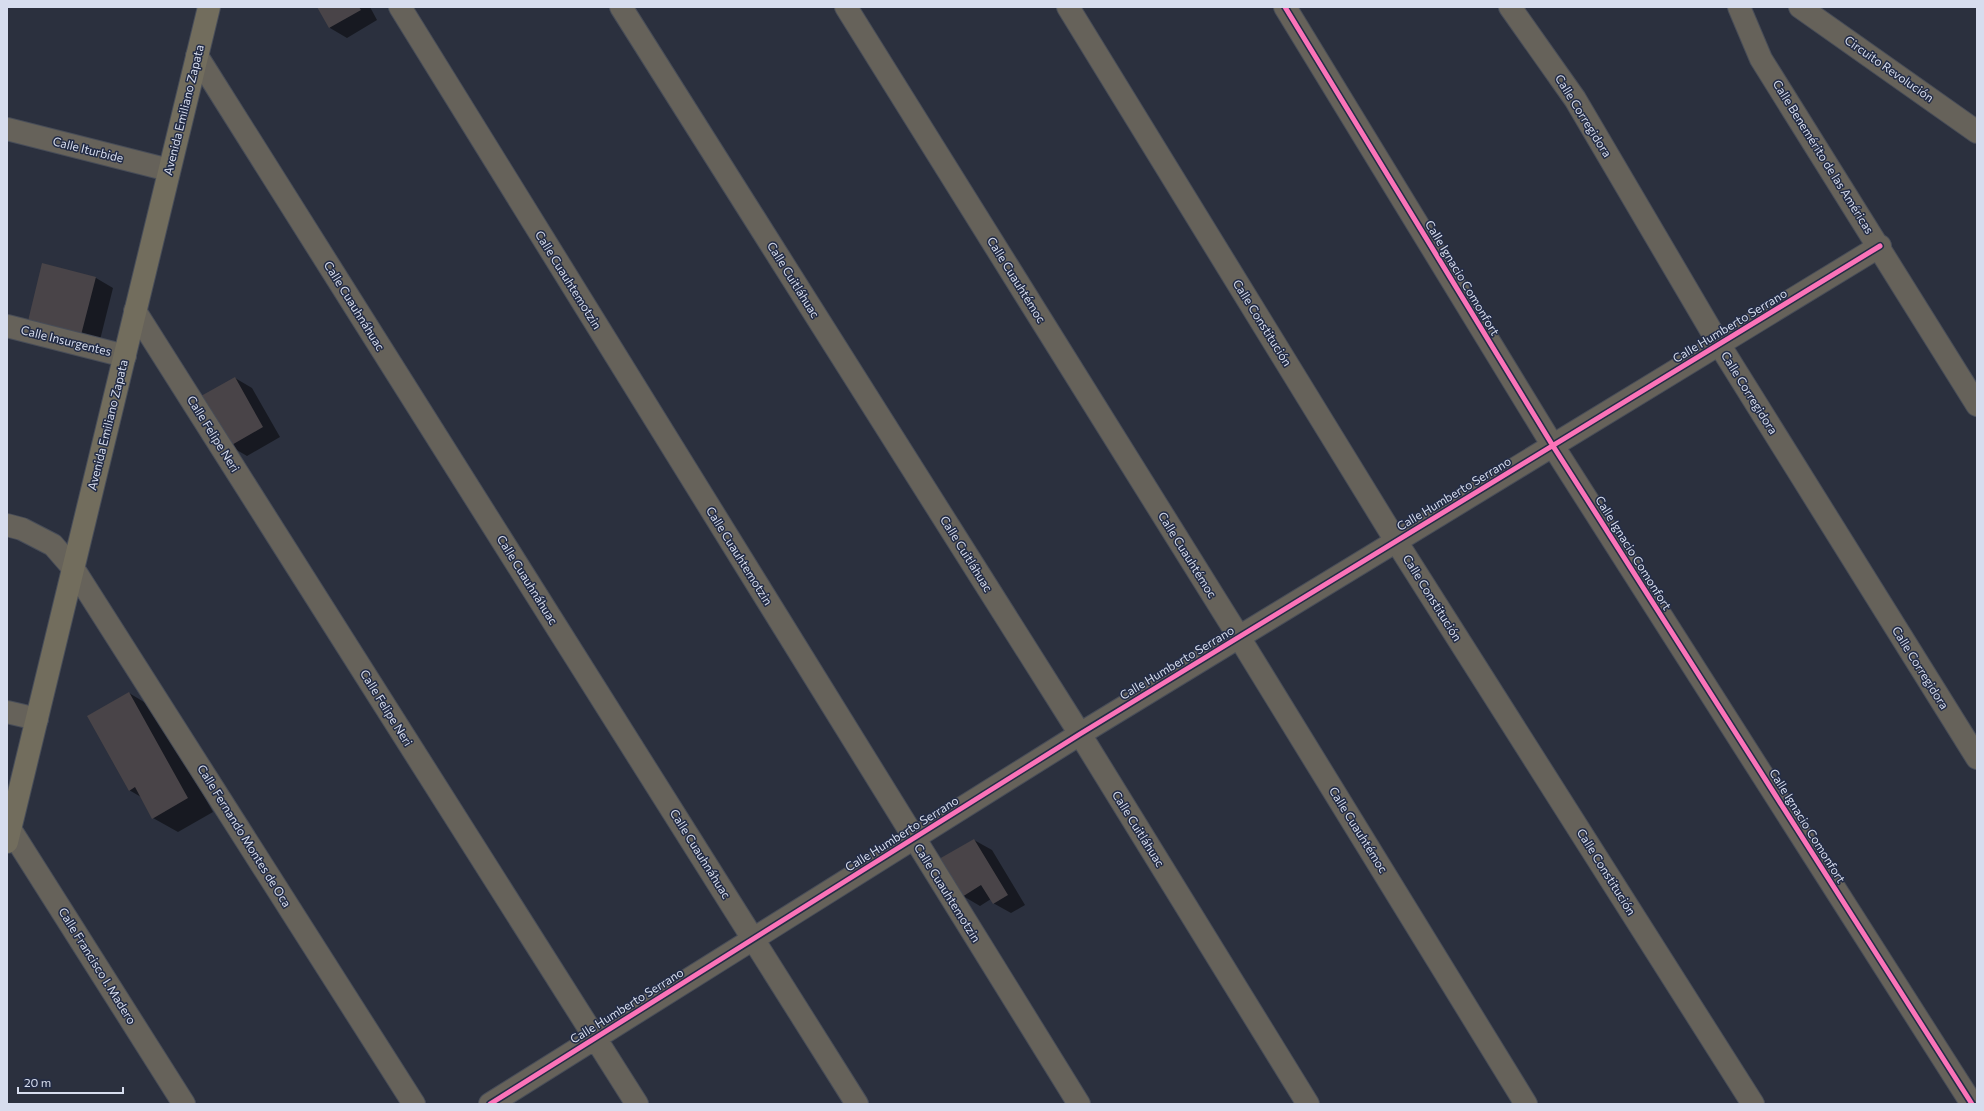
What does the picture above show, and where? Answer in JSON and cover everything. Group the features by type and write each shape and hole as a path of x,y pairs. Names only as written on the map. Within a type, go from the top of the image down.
{"main road":[{"name":"Avenida Emiliano Zapata","path":"9,836 209,7"}],"street":[{"name":"Calle Cuauhtemotzin","path":"400,7 1079,1104"},
{"name":"Calle Cuitláhuac","path":"621,7 1080,734 1308,1104"},
{"name":"Calle Cuauhtémoc","path":"846,7 1239,637 1526,1104"},
{"name":"Calle Constitución","path":"1068,7 1396,541 1753,1104"},
{"name":"Calle Ignacio Comonfort","path":"1285,7 1553,446 1972,1104"},
{"name":"Calle Corregidora","path":"1510,7 1575,99 1719,344 1977,758"},
{"name":"Calle Benemérito de las Américas","path":"1739,7 1761,60 1880,246 1977,405"},
{"name":"Circuito Revolución","path":"1800,7 1977,132"},
{"name":"Calle Cuauhnáhuac","path":"197,56 857,1104"},
{"name":"Calle Iturbide","path":"7,130 169,170"},
{"name":"Calle Humberto Serrano","path":"490,1104 1080,734 1880,246"},
{"name":"Calle Felipe Neri","path":"135,311 637,1104"},
{"name":"Calle Insurgentes","path":"7,326 125,356"},
{"name":"Calle Fernando Montes de Oca","path":"7,525 22,528 53,545 73,568 414,1104"},
{"path":"7,712 37,719"},
{"name":"Calle Francisco I. Madero","path":"9,836 184,1104"}],"building":[{"path":"317,7 359,7 361,10 329,28"},
{"path":"42,263 96,277 81,335 28,321"},
{"path":"235,377 263,427 230,446 201,396"},
{"path":"129,692 188,798 152,819 135,787 129,791 87,716"},
{"path":"974,839 1008,895 993,904 981,885 962,897 939,859"}],"cycle path":[{"path":"1285,7 1553,446 1972,1104"},
{"path":"490,1104 1080,734 1880,246"}]}
